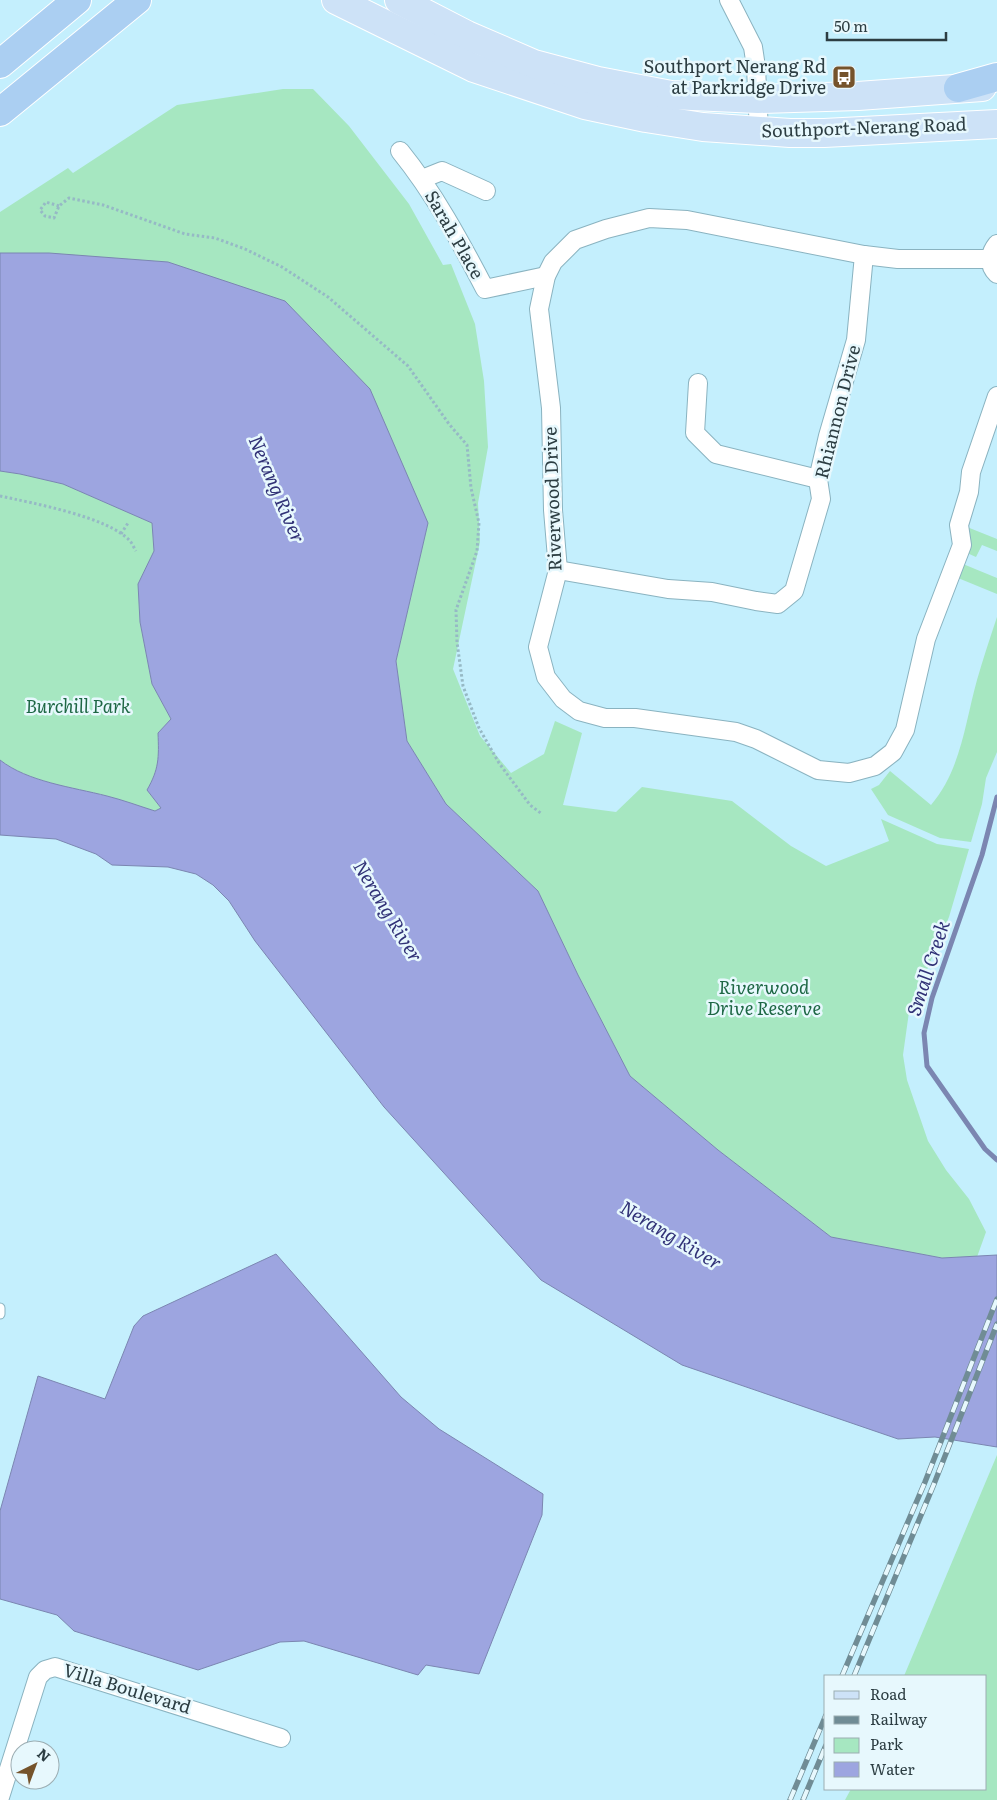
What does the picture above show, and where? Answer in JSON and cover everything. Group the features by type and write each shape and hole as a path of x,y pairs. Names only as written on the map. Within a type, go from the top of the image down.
{"highway":[{"path":"0,64 78,0"},
{"path":"0,112 137,0"},
{"path":"958,88 997,78"}],"main road":[{"name":"Southport-Nerang Road","path":"336,0 474,68 568,100 646,118 703,127 759,132 824,133 997,124"},
{"name":"Southport-Nerang Road","path":"399,0 467,35 534,64 598,81 671,95 758,99 858,96 997,86"}],"street":[{"path":"729,0 753,47 756,67 759,132"},
{"name":"Sarah Place","path":"400,151 422,179 467,253 485,289 546,276"},
{"name":"Sarah Place","path":"422,179 442,171 486,191"},
{"name":"Riverwood Drive","path":"995,259 898,259 864,255 687,220 649,218 606,229 576,240 552,262 546,276 540,309 551,408 553,510 558,570 538,647 546,677 563,699 579,711 605,718 635,718 736,732 756,739 818,770 848,773 875,766 892,752 905,730 926,639 962,545 959,525 969,492 971,472 997,396"},
{"name":"Rhiannon Drive","path":"558,570 668,589 712,592 778,604 794,591 822,499 818,479 828,436 856,340 864,255"},
{"path":"698,383 696,433 716,454 818,479"},
{"name":"Villa Boulevard","path":"0,1797 38,1677 45,1670 55,1667 281,1738"}],"lane":[{"path":"0,1308 0,1314"}],"path":[{"path":"59,206 46,202 40,210 45,216 54,218 59,206 70,198 103,206 185,234 216,238 245,249 282,268 328,297 408,366 449,424 467,445 471,488 479,523 477,552 456,610 457,642 463,686 480,728 499,763 530,804 542,814"},
{"path":"0,496 76,514 121,534 131,541 136,551"},
{"path":"121,534 128,523"}],"green space":[{"name":"Riverwood Drive Reserve","path":"283,89 313,89 349,126 409,204 443,265 451,264 475,324 484,381 488,447 478,503 480,542 453,669 480,736 511,773 544,754 555,721 582,733 563,805 616,812 642,787 732,801 791,846 826,866 889,841 881,819 937,844 969,849 949,917 926,972 919,981 909,1012 903,1055 907,1080 928,1141 946,1170 969,1199 986,1232 977,1257 942,1258 831,1237 718,1150 630,1076 578,975 538,891 446,804 407,741 396,661 428,523 49,253 0,253 0,212 68,168 73,173 177,105"},
{"name":"Burchill Park","path":"0,471 63,484 152,523 154,551 138,584 140,622 152,684 171,719 158,733 157,763 154,776 147,790 161,808 155,811 113,798 37,779 0,760"},
{"path":"967,527 997,539 997,551 982,545 976,557 967,553"},
{"path":"963,564 997,578 997,594 958,578"},
{"path":"997,617 997,752 986,778 982,804 971,842 940,838 888,815 871,789 879,785 890,771 931,805 949,777 956,761 977,680"},
{"path":"997,1455 997,1800 845,1800 850,1790 987,1790 987,1675 904,1675"}],"water":[{"name":"Nerang River","path":"0,253 49,253 168,262 285,301 370,389 428,523 396,661 407,741 446,804 538,891 578,975 630,1076 718,1150 831,1237 942,1258 997,1255 997,1447 935,1437 898,1439 682,1365 541,1280 384,1107 255,941 229,901 213,885 196,874 168,867 112,865 96,854 56,839 0,835 0,760 37,779 113,798 155,811 161,808 147,790 154,776 157,763 158,733 171,719 152,684 140,622 138,584 154,551 152,523 63,484 0,471"},
{"path":"276,1254 401,1397 439,1429 543,1494 542,1515 479,1674 426,1665 418,1675 304,1641 280,1642 198,1670 74,1631 57,1615 0,1599 0,1511 38,1376 105,1399 134,1326 143,1316"}],"waterway":[{"name":"Small Creek","path":"997,797 982,855 932,998 924,1033 927,1066 985,1149 997,1160"}],"railway":[{"path":"842,1675 925,1482 997,1299"},
{"path":"854,1675 934,1484 997,1324"},
{"path":"790,1800 824,1720"},
{"path":"803,1800 824,1750"}],"place":[{"name":"Southport Nerang Rd at Parkridge Drive","path":"844,77"}]}
